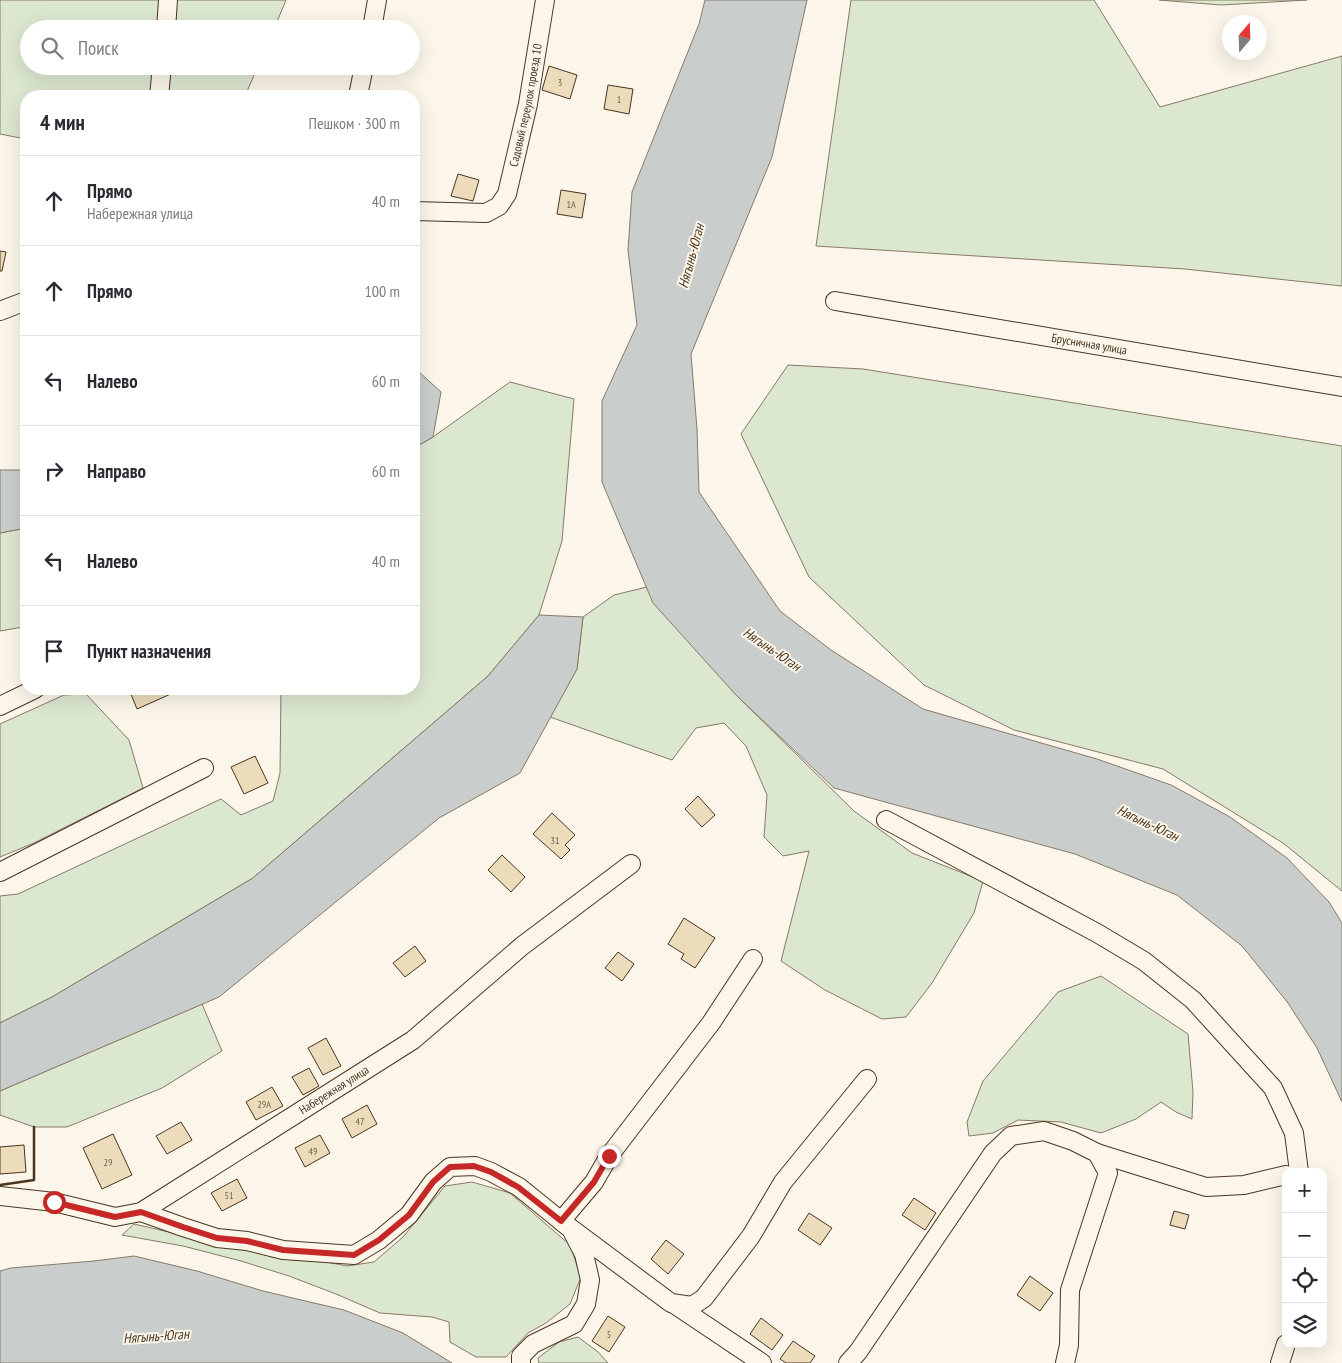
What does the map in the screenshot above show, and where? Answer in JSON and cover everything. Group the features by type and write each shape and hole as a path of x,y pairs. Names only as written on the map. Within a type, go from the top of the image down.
{"street":[{"path":"167,20 168,0"},
{"path":"374,20 377,0"},
{"name":"Садовый переулок проезд 10","path":"420,211 486,213 499,206 507,194 528,104 545,0"},
{"path":"160,90 161,75"},
{"path":"359,90 362,75"},
{"name":"Брусничная улица","path":"835,300 1342,387"},
{"path":"0,311 20,304"},
{"path":"0,706 23,695"},
{"path":"0,872 204,768"},
{"path":"886,820 1097,933 1144,961 1193,1000 1273,1088 1294,1133 1298,1168"},
{"name":"Набережная улица","path":"0,1196 54,1202 115,1217 141,1212 413,1040 522,946 631,864"},
{"path":"561,1221 594,1182 609,1156 711,1023 753,958"},
{"path":"671,1303 692,1306 704,1298 751,1236 783,1182 867,1079"},
{"path":"848,1363 858,1352 993,1153 1011,1136 1044,1131 1073,1141 1097,1153 1206,1187 1244,1185 1282,1176"},
{"path":"1065,1363 1068,1345 1070,1290 1108,1173 1097,1153"},
{"path":"141,1212 217,1238 247,1241 283,1250 354,1255 379,1240 409,1215 433,1182 450,1167 474,1166 491,1172 518,1187 571,1229 584,1254 590,1280 586,1304 574,1324 533,1344 521,1356 521,1363"},
{"path":"561,1221 671,1303 762,1363"},
{"path":"1280,1363 1285,1348"}],"green space":[{"path":"0,0 286,0 278,20 20,20 20,75 254,75 248,90 20,90 20,138 0,134"},
{"path":"851,0 1094,0 1160,107 1342,56 1342,286 1185,269 816,246"},
{"path":"1159,0 1307,0 1221,5"},
{"path":"788,365 863,369 1342,446 1342,891 1283,843 1163,769 1014,730 924,685 809,577 741,434"},
{"path":"510,382 574,399 562,541 539,615 488,676 253,878 52,997 0,1023 0,896 18,894 221,799 241,815 273,801 280,773 281,695 420,695 420,445"},
{"path":"20,529 20,628 0,631 0,533"},
{"path":"647,587 736,695 854,811 912,853 983,881 974,913 932,983 906,1017 882,1019 825,990 781,961 809,851 783,856 764,837 767,795 746,746 724,723 696,728 672,760 550,717 577,669 583,617 614,595"},
{"path":"64,695 87,695 129,740 143,788 34,843 0,857 0,724"},
{"path":"1101,976 1188,1034 1193,1092 1192,1119 1176,1112 1161,1102 1136,1119 1101,1133 1061,1122 1018,1120 993,1133 969,1136 967,1122 983,1081 1058,992"},
{"path":"202,1004 222,1051 162,1088 67,1127 34,1127 0,1115 0,1091"},
{"path":"472,1182 510,1193 570,1245 581,1277 570,1304 546,1323 528,1333 506,1357 476,1357 450,1342 449,1322 432,1317 380,1313 289,1276 241,1261 183,1246 122,1235 134,1224 265,1254 347,1266 374,1262 403,1237 445,1186"},
{"path":"578,1337 598,1352 608,1363 539,1363 538,1358 559,1342"}],"water":[{"name":"Нягынь-Юган","path":"705,0 807,0 772,157 691,354 697,429 699,492 780,611 831,650 923,709 1097,759 1171,785 1230,817 1287,858 1329,902 1342,923 1342,1102 1317,1048 1288,1003 1242,946 1177,895 1075,854 834,788 736,695 653,603 602,482 602,401 637,325 628,250 632,192 699,24"},
{"path":"420,373 441,392 433,437 420,445"},
{"path":"0,470 20,470 20,529 0,533"},
{"path":"539,615 583,617 577,669 520,773 439,818 219,997 0,1091 0,1023 52,997 253,878 488,676"},
{"name":"Нягынь-Юган","path":"134,1256 197,1271 263,1291 344,1310 403,1333 452,1363 0,1363 0,1271 11,1268"}],"building":[{"path":"549,66 577,75 570,99 542,90"},
{"path":"608,85 633,89 629,114 604,109"},
{"path":"458,174 479,180 473,201 451,196"},
{"path":"561,190 586,194 582,218 557,214"},
{"path":"0,251 6,252 2,271 0,271"},
{"path":"131,695 168,695 137,709"},
{"path":"255,756 268,783 244,794 231,767"},
{"path":"698,796 715,815 702,827 685,809"},
{"path":"552,813 575,835 565,845 570,850 561,859 533,834"},
{"path":"502,855 525,877 511,892 488,870"},
{"path":"684,918 715,938 695,968 681,959 684,954 668,944"},
{"path":"415,946 426,961 405,977 393,963"},
{"path":"618,952 634,964 622,981 605,968"},
{"path":"326,1038 341,1066 323,1075 308,1048"},
{"path":"309,1068 319,1086 303,1095 292,1077"},
{"path":"272,1087 283,1106 256,1120 246,1102"},
{"path":"367,1105 377,1124 352,1138 342,1119"},
{"path":"181,1122 192,1140 167,1154 156,1136"},
{"path":"113,1134 132,1175 102,1189 83,1148"},
{"path":"320,1135 330,1153 305,1167 295,1148"},
{"path":"24,1145 26,1172 0,1174 0,1147"},
{"path":"237,1179 247,1198 222,1211 211,1193"},
{"path":"914,1198 936,1213 925,1230 902,1215"},
{"path":"1174,1211 1189,1215 1185,1229 1170,1225"},
{"path":"809,1213 832,1228 820,1245 798,1230"},
{"path":"666,1240 684,1254 668,1274 651,1259"},
{"path":"1030,1276 1053,1293 1040,1311 1017,1295"},
{"path":"608,1316 625,1327 609,1352 592,1341"},
{"path":"761,1318 783,1335 772,1350 750,1334"},
{"path":"793,1341 815,1356 810,1363 786,1363 780,1359"}],"wall":[{"path":"0,1185 34,1180 34,1127"}],"route":[{"path":"54,1202 115,1217 141,1212 217,1238 247,1241 283,1250 354,1255 379,1240 409,1215 433,1182 450,1167 474,1166 491,1172 518,1187 561,1221 594,1182 609,1156"}]}
